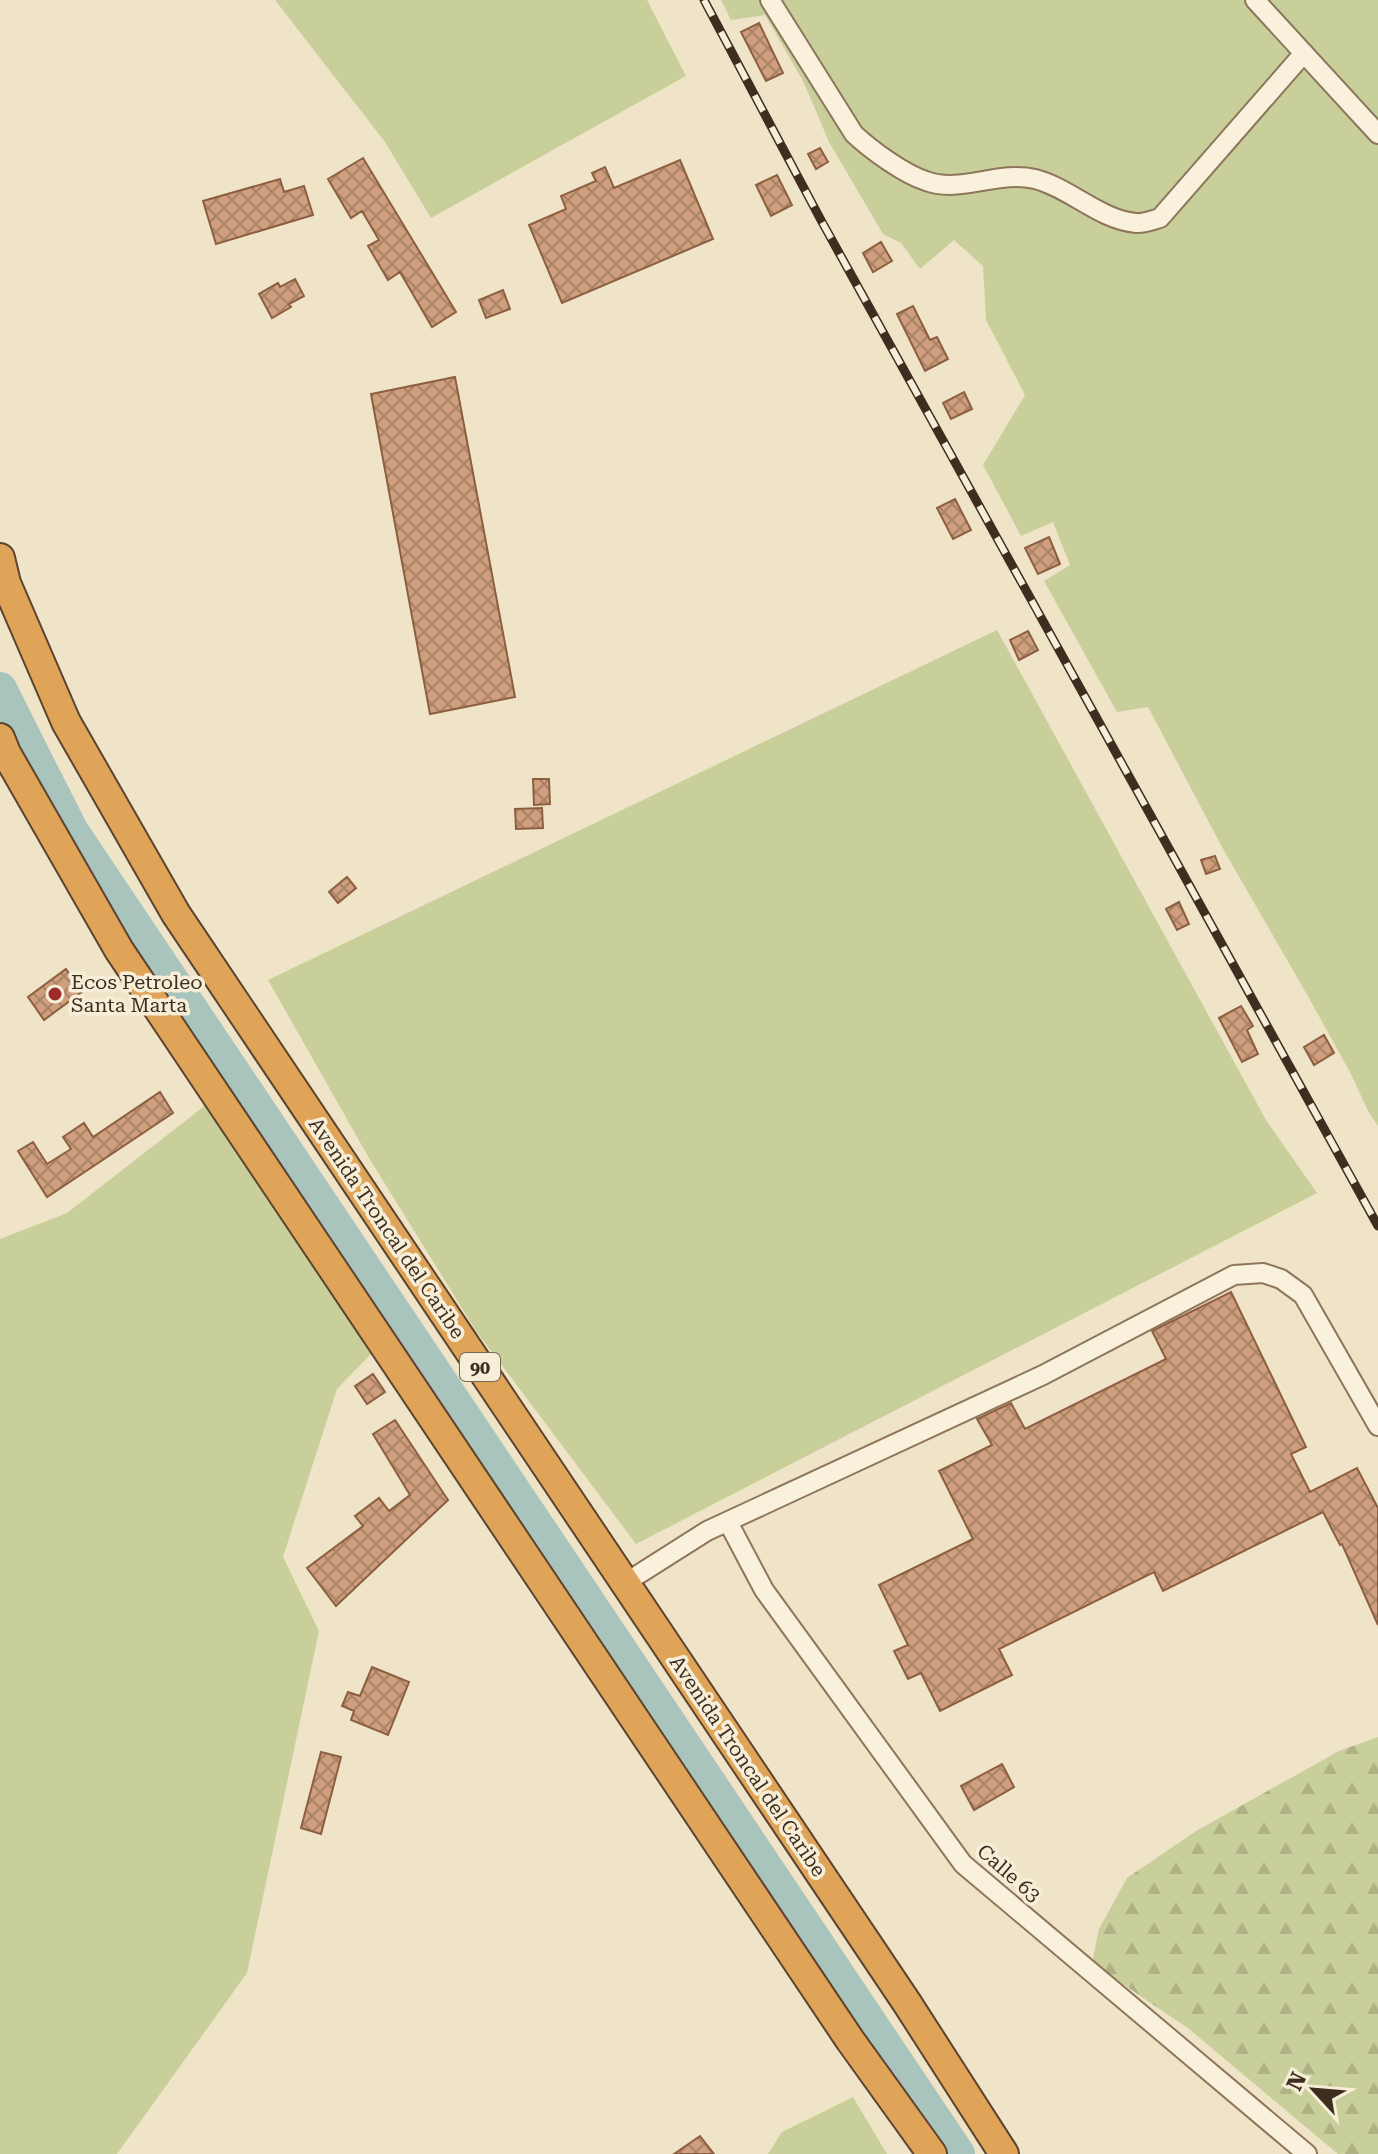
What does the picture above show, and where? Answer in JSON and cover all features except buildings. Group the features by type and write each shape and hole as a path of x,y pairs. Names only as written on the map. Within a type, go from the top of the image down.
{"highway":[{"name":"Avenida Troncal del Caribe","path":"0,558 6,583 66,722 176,914 907,2003 1004,2154"},
{"path":"0,738 119,950 841,2027 932,2154"}],"street":[{"path":"770,0 854,134 922,180 943,186 1007,175 1037,180 1122,220 1139,224 1160,218 1304,53"},
{"path":"1255,0 1378,134"},
{"path":"625,1583 671,1551 728,1522 1043,1375 1234,1275 1263,1273 1281,1279 1303,1295 1378,1426"},
{"name":"Calle 63","path":"728,1522 764,1590 963,1864 1307,2154"}],"green space":[{"path":"275,0 647,0 686,76 431,218 385,142"},
{"path":"721,0 1378,0 1378,1126 1223,849 1148,707 1117,712 1044,581 1070,565 1053,522 1021,536 983,465 1025,395 986,320 983,266 954,240 920,269 901,243 883,234 829,142 803,81 765,15 731,20"},
{"path":"997,630 1266,1120 1317,1193 636,1544 476,1331 369,1158 268,980"},
{"path":"207,1104 372,1353 337,1389 283,1557 319,1631 247,1973 117,2154 0,2154 0,1239 67,1213"},
{"path":"1378,1737 1378,2154 1338,2154 1189,2029 1092,1963 1099,1929 1127,1878 1196,1831 1339,1751"},
{"path":"853,2097 887,2154 768,2154 782,2132"}],"waterway":[{"path":"0,689 71,830 958,2154"}],"railway":[{"path":"704,0 822,222 1378,1226"}],"place":[{"name":"Ecos Petroleo Santa Marta","path":"55,994"}]}
